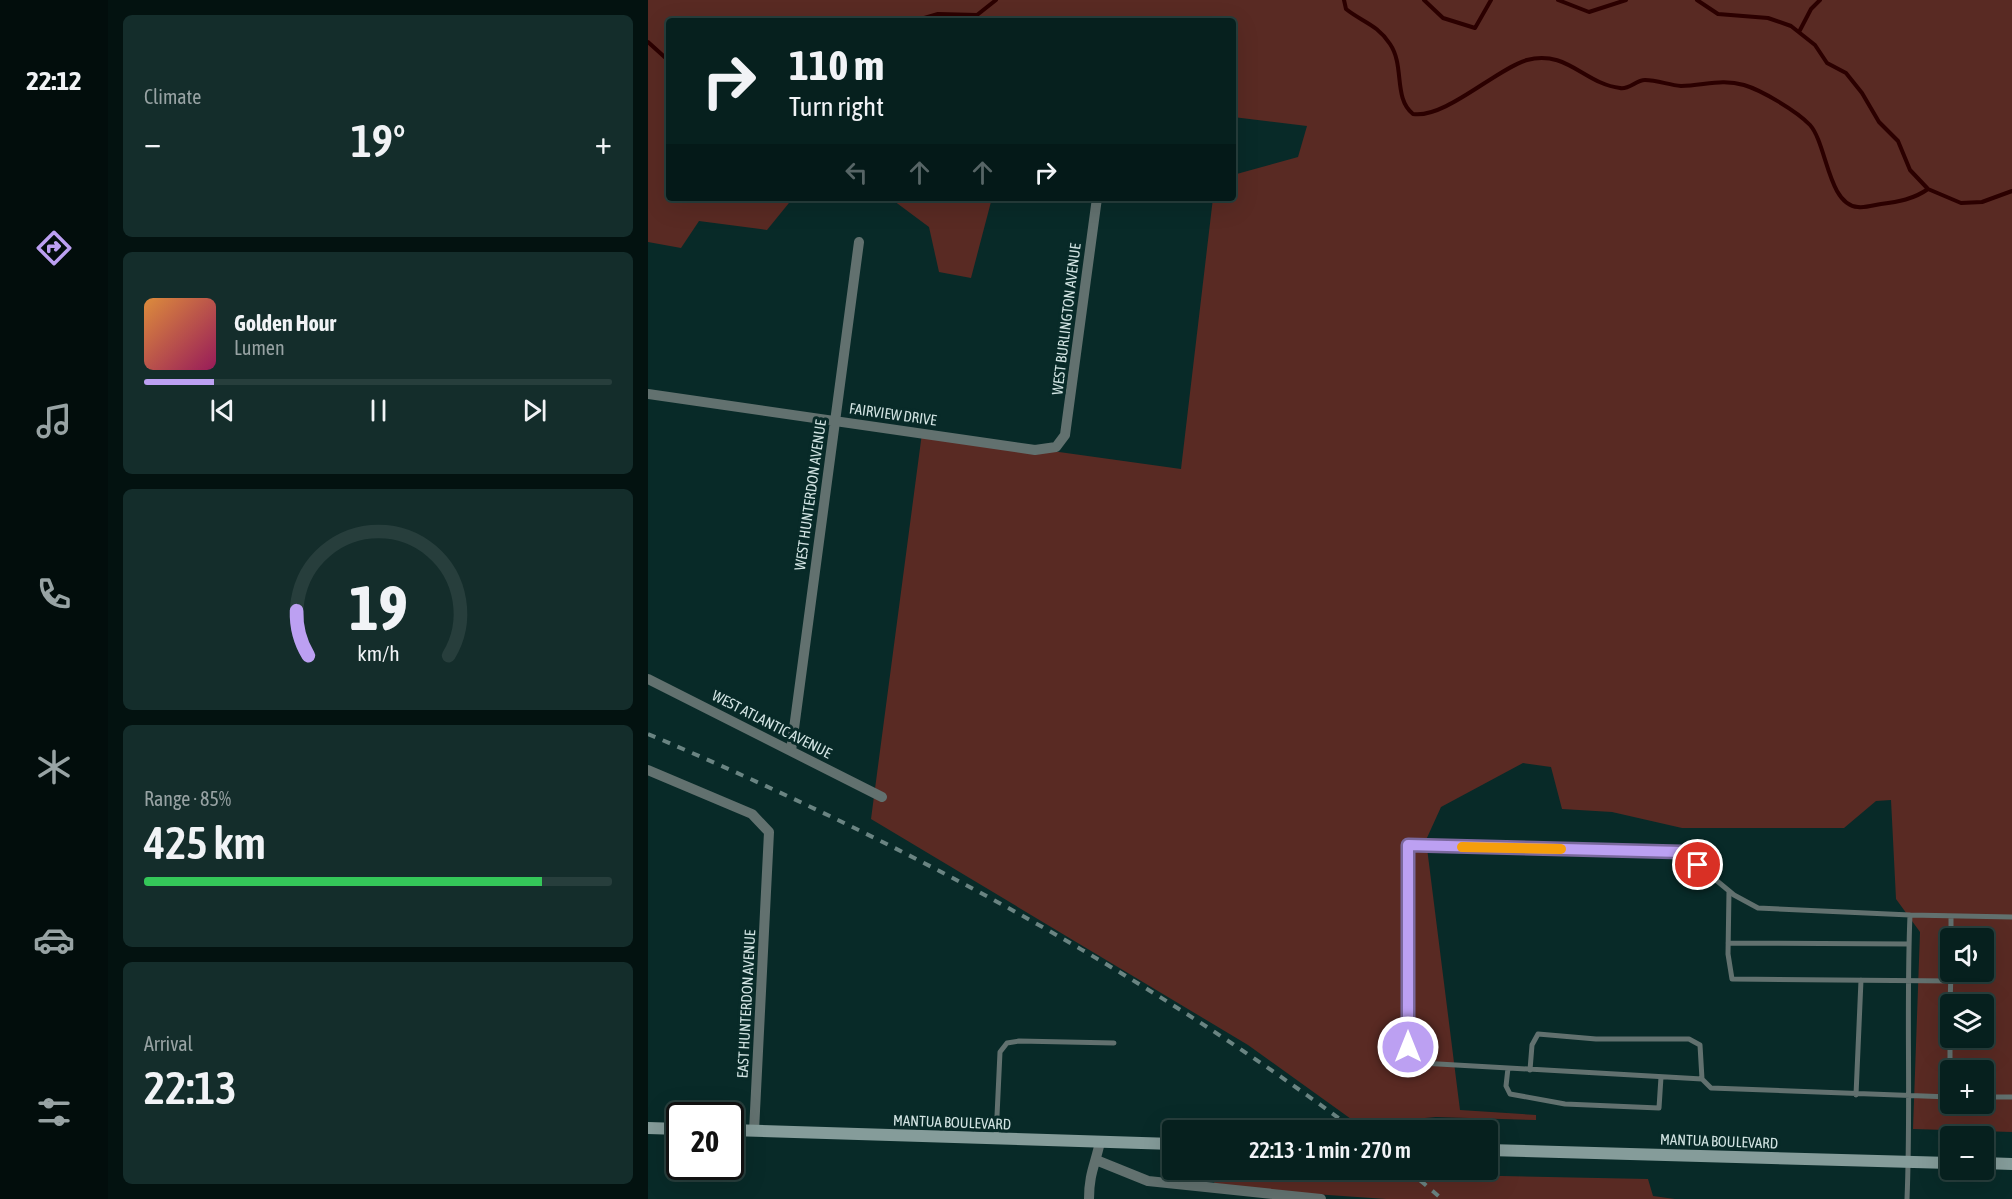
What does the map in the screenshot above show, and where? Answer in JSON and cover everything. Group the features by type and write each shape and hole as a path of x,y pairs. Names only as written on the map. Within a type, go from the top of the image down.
{"main road":[{"path":"648,1128 666,1129"},
{"name":"MANTUA BOULEVARD","path":"744,1131 1162,1143"},
{"name":"MANTUA BOULEVARD","path":"1498,1150 1940,1163"},
{"path":"1994,1163 2012,1164"}],"street":[{"name":"WEST BURLINGTON AVENUE","path":"1061,443 1067,423 1096,201"},
{"name":"WEST HUNTERDON AVENUE","path":"791,751 860,242"},
{"name":"FAIRVIEW DRIVE","path":"648,394 1035,450 1046,451 1061,443"},
{"name":"WEST ATLANTIC AVENUE","path":"648,679 882,797"},
{"name":"EAST HUNTERDON AVENUE","path":"648,770 752,814 769,832 754,1131"},
{"path":"1089,1199 1091,1169 1096,1160 1100,1142"},
{"path":"1096,1160 1148,1181 1320,1199"}],"lane":[{"path":"1702,1079 1421,1064 1408,1047 1408,845 1682,852 1729,891 1758,908 2012,917"},
{"path":"1729,891 1728,943 1732,979 1940,981"},
{"path":"1907,1199 1907,980 1910,915"},
{"path":"1951,916 1951,928"},
{"path":"1728,943 1909,944"},
{"path":"1856,1095 1861,980"},
{"path":"1530,1070 1532,1045 1538,1034 1596,1039 1689,1039 1700,1045 1702,1079 1711,1088 1940,1097"},
{"path":"996,1139 1002,1047 1019,1041 1114,1044"},
{"path":"1508,1068 1506,1086 1510,1094 1565,1104 1659,1108 1661,1077"},
{"path":"1994,1097 2012,1097"}],"shaded area":[{"path":"648,0 2012,0 2012,1132 1994,1131 1994,1126 1940,1126 1940,1130 1913,1129 1920,932 1896,899 1891,800 1876,801 1844,828 1682,828 1612,812 1562,809 1551,767 1523,763 1441,807 1426,840 1460,1110 1536,1115 1536,1120 1436,1117 1352,1120 1248,1045 871,819 922,433 1181,469 1213,201 1236,201 1236,174 1298,157 1307,126 1236,117 1236,18 666,18 666,201 791,201 767,230 699,221 681,248 648,242"},
{"path":"894,201 991,201 971,278 939,272 929,227"},
{"path":"1498,1176 1648,1179 1653,1196 1675,1199 1386,1199 1214,1187 1214,1180 1498,1180"}],"waterway":[{"path":"924,18 938,14 977,15 996,0"},
{"path":"1344,0 1346,9 1375,28 1390,44 1397,62 1403,99 1413,114 1440,109 1515,65 1541,58 1564,63 1596,80 1620,88 1626,88 1645,80 1681,86 1720,82 1736,83 1769,96 1810,125 1816,134 1834,185 1848,204 1867,207 1894,202 1911,198 1928,189"},
{"path":"1424,0 1443,18 1475,28 1491,0"},
{"path":"1558,0 1589,12 1626,0"},
{"path":"1697,0 1718,14 1768,18 1791,26 1815,45 1827,63 1846,73 1862,93 1879,122 1898,141 1910,170 1928,189 1961,203 1982,202 2012,191"},
{"path":"1799,32 1811,9 1820,0"},
{"path":"648,42 666,58"}],"railway":[{"path":"648,734 833,818 1014,911 1189,1015 1341,1120"},
{"path":"1420,1180 1442,1199"}],"slow traffic":[{"path":"1462,847 1561,849"}],"route":[{"path":"1408,1047 1408,845 1682,852 1698,865"}]}
